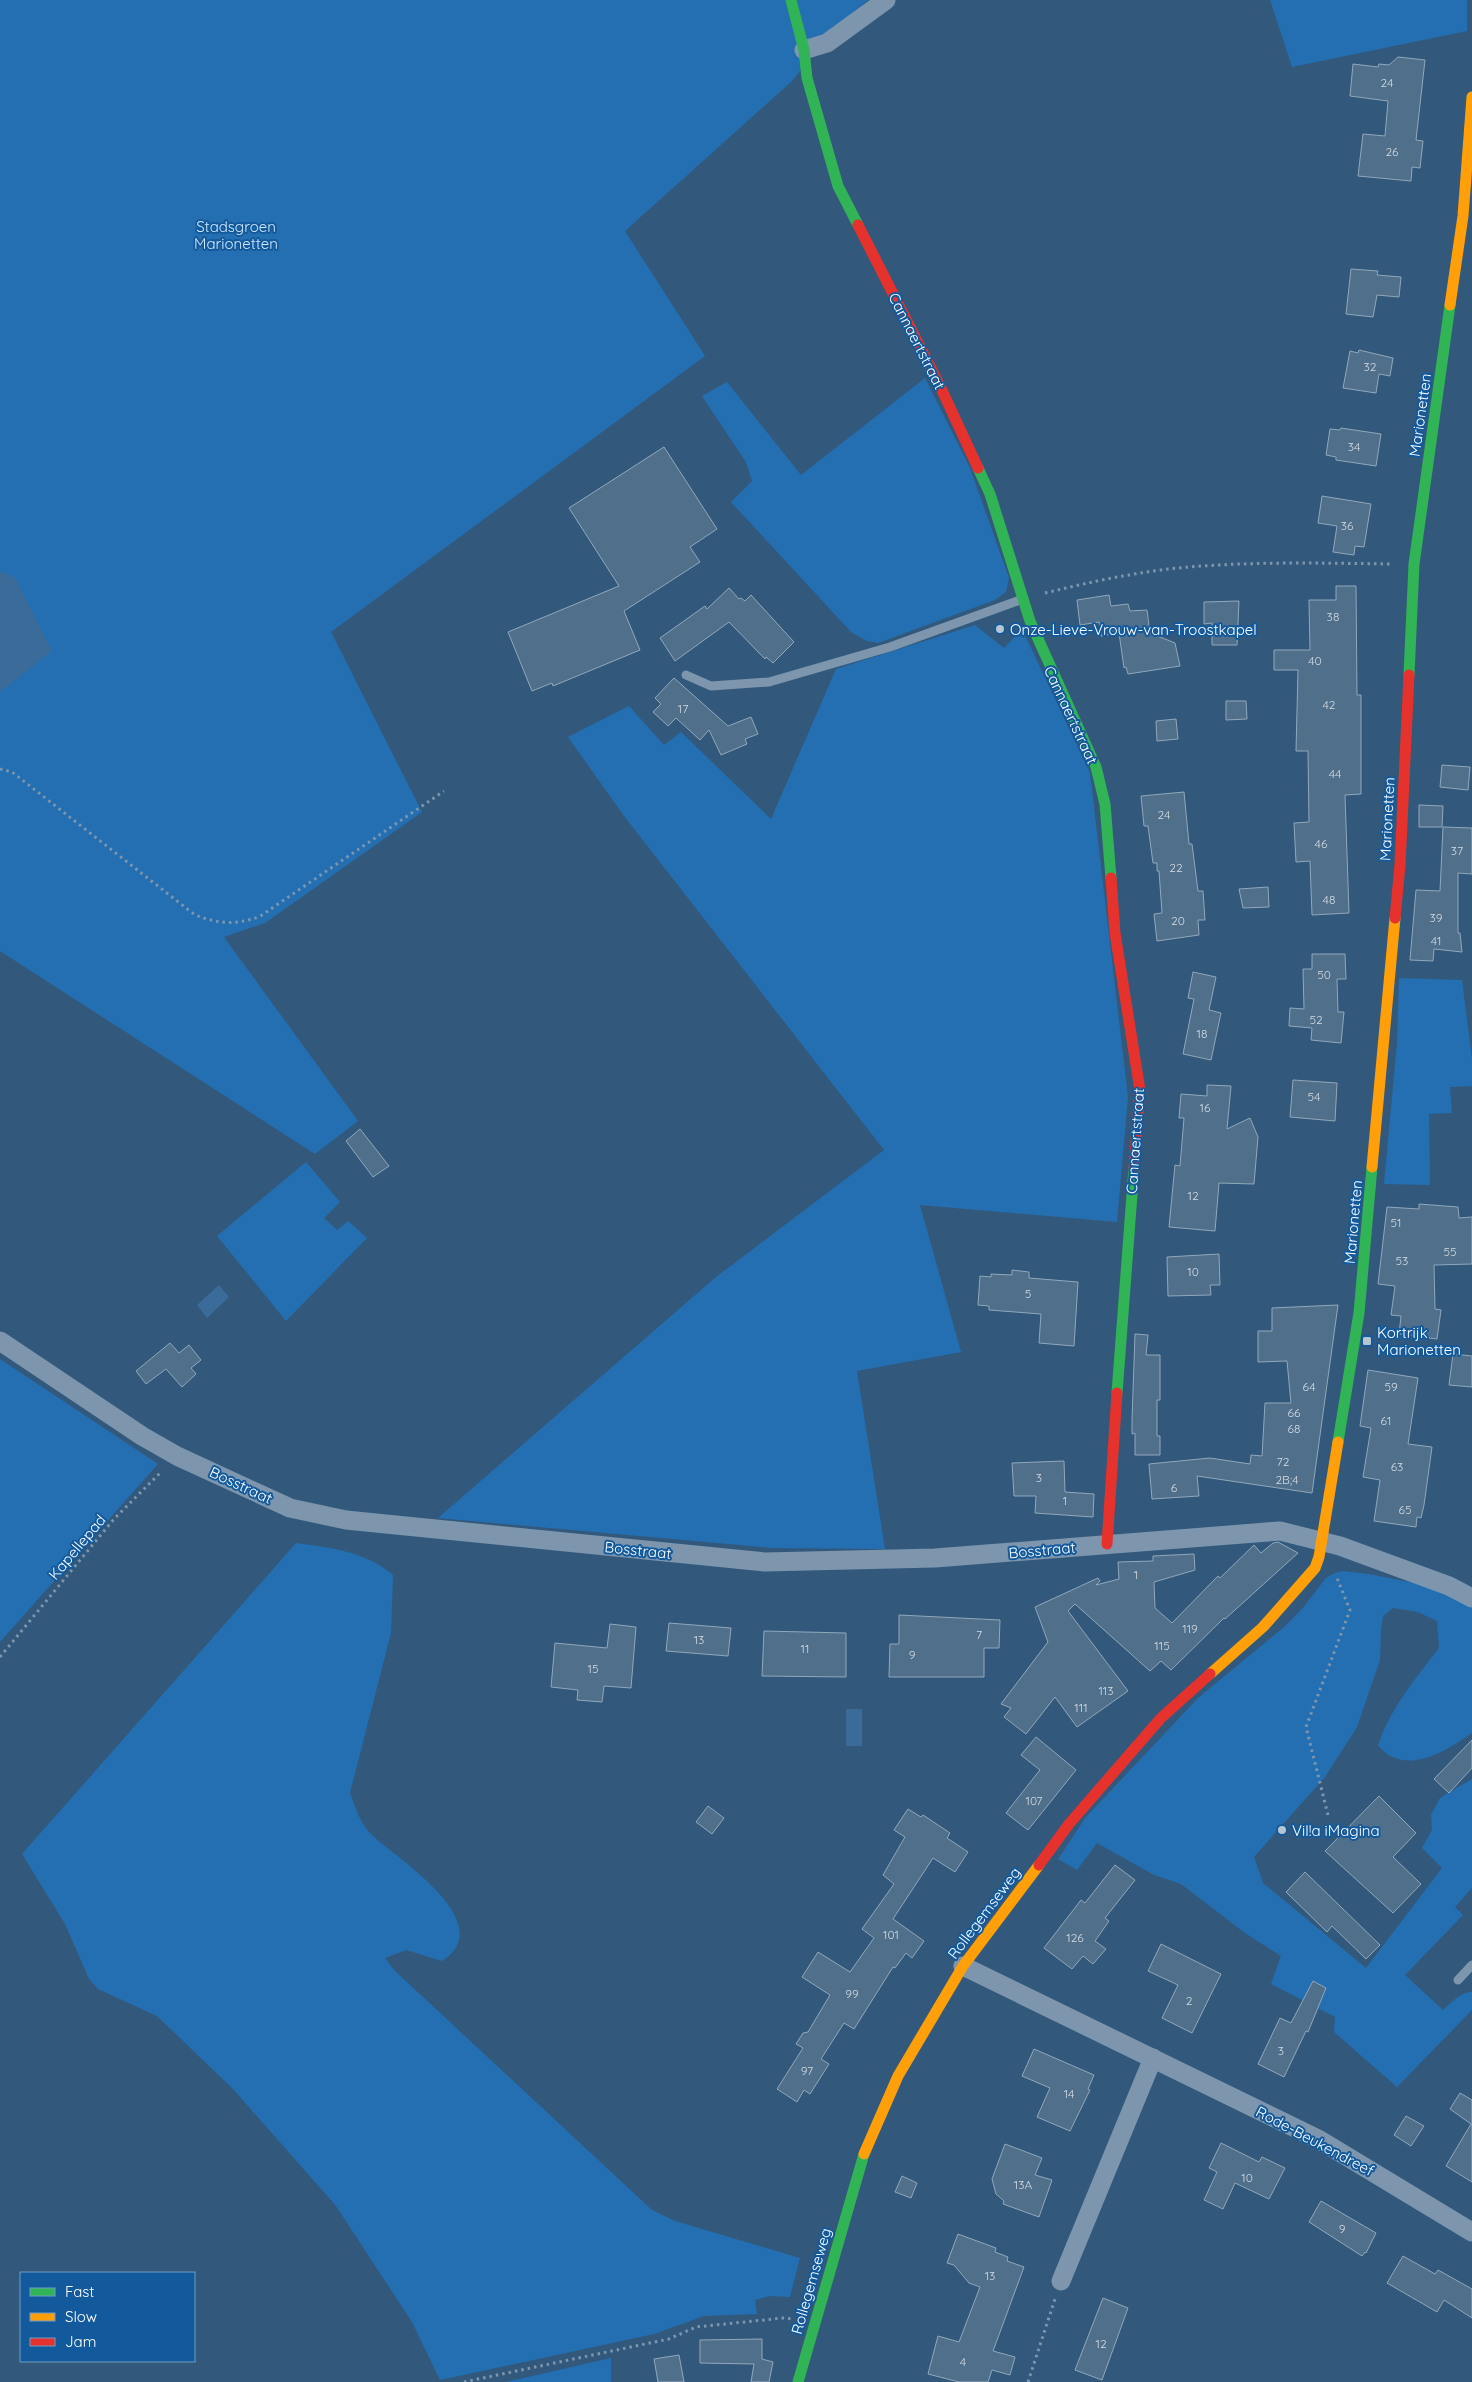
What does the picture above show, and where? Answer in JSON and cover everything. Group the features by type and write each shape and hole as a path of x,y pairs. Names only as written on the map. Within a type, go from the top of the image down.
{"street":[{"name":"Cannaertstraat","path":"791,0 804,50 807,78 838,186 940,386 990,494 1023,599 1046,660 1093,760 1105,804 1115,933 1140,1090 1121,1324 1107,1544"},
{"path":"804,50 827,43 886,0"},
{"name":"Marionetten","path":"1320,1549 1359,1313 1382,1042 1400,865 1414,564 1463,216 1472,97"},
{"name":"Bosstraat","path":"0,1341 142,1436 177,1456 290,1508 346,1520 764,1562 936,1558 1280,1532 1320,1549 1450,1586 1472,1598"},
{"name":"Rollegemseweg","path":"798,2382 866,2146 898,2076 963,1966 1069,1824 1161,1718 1263,1627 1315,1568 1320,1549"},
{"name":"Rode-Beukendreef","path":"963,1966 1318,2139 1472,2232"},
{"path":"1061,2281 1153,2058"}],"lane":[{"path":"686,675 711,686 769,682 890,647 1023,599"},
{"path":"1458,1980 1472,1965"}],"path":[{"path":"1023,599 1082,584 1169,569 1329,563 1414,564"},
{"path":"0,769 12,772 195,915 211,921 237,924 258,918 444,792"},
{"name":"Kapellepad","path":"0,1657 114,1519 177,1456"},
{"path":"1320,1549 1335,1572 1350,1610 1306,1727 1328,1814"},
{"path":"1028,2382 1061,2281"},
{"path":"464,2382 669,2339 696,2327 783,2318 815,2323"}],"green space":[{"name":"Stadsgroen Marionetten","path":"0,0 868,0 836,27 791,82 625,231 705,356 331,632 422,812 265,923 224,937 358,1121 315,1154 0,951"},
{"path":"1270,0 1467,0 1467,31 1292,67"},
{"path":"925,378 970,468 1009,578 1006,592 995,600 878,643 867,641 851,632 731,502 752,481 746,462 702,396 727,382 801,475"},
{"path":"975,625 1004,648 1022,629 1090,773 1128,1097 1117,1222 920,1205 961,1352 857,1371 885,1549 771,1548 438,1518 716,1277 884,1150 624,816 568,737 629,706 664,745 681,732 771,819 836,669"},
{"path":"1399,978 1462,980 1472,1059 1472,1086 1450,1087 1452,1113 1429,1114 1430,1185 1384,1184 1397,1043"},
{"path":"306,1162 340,1202 324,1218 337,1230 348,1221 367,1238 286,1321 217,1236"},
{"path":"0,1359 158,1464 0,1642"},
{"path":"296,1543 348,1552 371,1561 393,1575 391,1633 350,1793 359,1816 373,1836 422,1876 439,1893 453,1911 459,1929 457,1946 442,1961 406,1950 385,1958 394,1970 652,2210 675,2221 800,2258 790,2297 769,2296 755,2300 757,2314 704,2316 654,2334 440,2380 412,2322 336,2206 233,2089 157,2016 98,1989 89,1979 65,1924 22,1854"},
{"name":"Vil!a iMagina","path":"1342,1571 1369,1574 1444,1589 1472,1604 1472,1733 1438,1753 1412,1760 1400,1760 1388,1755 1378,1745 1383,1731 1397,1706 1439,1648 1437,1621 1418,1612 1393,1608 1383,1616 1380,1660 1357,1727 1325,1777 1254,1857 1263,1883 1366,1968 1442,1868 1422,1848 1432,1830 1431,1815 1440,1798 1472,1779 1472,1888 1455,1907 1463,1915 1405,1975 1443,2010 1460,1995 1472,1992 1472,2010 1397,2087 1334,2032 1335,2017 1271,1984 1281,1956 1245,1933 1181,1884 1154,1875 1097,1843 1077,1870 1058,1859 1086,1817 1198,1698 1284,1627 1302,1609 1326,1578"},
{"path":"611,2358 611,2382 506,2382"}],"shaded area":[{"path":"0,571 15,578 52,651 0,692"},
{"path":"219,1285 229,1297 207,1318 197,1305"},
{"path":"846,1709 862,1709 862,1746 846,1746"}],"building":[{"path":"1398,57 1425,60 1416,140 1423,141 1420,168 1412,167 1411,181 1358,176 1363,134 1385,136 1388,101 1350,96 1353,64 1378,67 1379,64 1389,65"},
{"path":"1351,269 1378,271 1377,275 1401,277 1399,297 1377,295 1373,317 1346,314"},
{"path":"1359,350 1393,358 1390,376 1379,374 1376,393 1343,388 1350,351 1358,353"},
{"path":"1341,428 1381,434 1376,466 1336,460 1336,457 1326,455 1330,429 1340,430"},
{"path":"664,447 717,529 690,547 700,562 624,611 640,650 553,686 552,683 532,691 508,632 619,586 569,508"},
{"path":"1322,496 1371,504 1364,547 1355,546 1354,555 1333,552 1337,526 1318,523"},
{"path":"1336,586 1356,586 1357,695 1361,695 1361,794 1345,795 1349,913 1312,915 1310,861 1296,862 1294,823 1309,822 1308,751 1296,751 1298,670 1274,670 1274,650 1310,650 1309,600 1336,600"},
{"path":"729,588 739,599 741,598 745,601 751,595 794,642 773,663 766,657 765,659 729,622 675,661 660,638 705,606 707,609"},
{"path":"1109,595 1111,606 1128,604 1130,611 1147,610 1150,633 1175,643 1180,666 1128,674 1126,667 1124,668 1119,633 1101,636 1099,622 1080,625 1077,600"},
{"path":"1239,601 1237,645 1212,645 1212,623 1204,624 1204,602"},
{"path":"674,678 728,726 751,717 758,734 745,739 747,744 721,755 709,730 700,740 676,718 668,726 653,712 661,704 655,698"},
{"path":"1226,701 1246,701 1247,719 1226,720"},
{"path":"1176,719 1178,739 1157,741 1156,721"},
{"path":"1442,765 1470,767 1468,790 1440,787"},
{"path":"1184,792 1189,844 1192,844 1198,891 1203,891 1205,920 1198,920 1199,935 1157,941 1154,914 1162,913 1159,871 1157,871 1157,863 1153,863 1148,826 1144,826 1141,796"},
{"path":"1419,805 1443,806 1442,827 1419,827"},
{"path":"1443,827 1472,828 1472,874 1458,873 1458,933 1460,933 1462,952 1434,949 1433,961 1410,960 1416,890 1440,891"},
{"path":"1268,887 1269,907 1243,908 1239,889"},
{"path":"1312,954 1345,954 1346,979 1337,979 1338,1012 1344,1012 1341,1043 1311,1040 1312,1028 1289,1026 1290,1008 1304,1009 1303,969 1312,969"},
{"path":"1193,972 1216,977 1209,1010 1221,1013 1211,1060 1183,1054 1194,999 1188,998"},
{"path":"1293,1080 1337,1083 1335,1121 1290,1117"},
{"path":"1207,1085 1231,1086 1227,1129 1250,1118 1258,1137 1254,1184 1219,1183 1215,1231 1169,1227 1175,1165 1180,1166 1184,1118 1179,1118 1181,1094 1207,1096"},
{"path":"360,1129 389,1166 373,1177 346,1141"},
{"path":"1419,1204 1458,1207 1459,1218 1472,1217 1472,1264 1434,1265 1435,1309 1441,1310 1437,1339 1399,1334 1401,1316 1391,1315 1395,1286 1378,1284 1387,1207 1419,1209"},
{"path":"1219,1254 1220,1285 1210,1285 1211,1295 1168,1296 1167,1257"},
{"path":"1012,1270 1029,1272 1029,1278 1078,1282 1074,1346 1039,1343 1041,1314 989,1310 989,1306 978,1305 980,1276 991,1277 991,1274 1012,1275"},
{"path":"1338,1305 1312,1493 1197,1476 1199,1496 1152,1499 1149,1464 1210,1458 1250,1464 1251,1455 1262,1456 1265,1403 1291,1403 1287,1361 1258,1362 1258,1331 1272,1331 1272,1308"},
{"path":"1135,1334 1148,1335 1146,1355 1160,1355 1160,1400 1157,1400 1157,1436 1160,1436 1160,1455 1135,1455 1135,1433 1132,1434 1132,1420"},
{"path":"170,1343 179,1353 189,1345 201,1360 191,1368 196,1374 182,1387 166,1369 146,1384 136,1371"},
{"path":"1453,1354 1472,1356 1472,1387 1449,1385"},
{"path":"1368,1370 1418,1378 1408,1444 1432,1447 1424,1505 1421,1518 1417,1517 1416,1527 1374,1521 1380,1480 1363,1477 1371,1428 1360,1426"},
{"path":"1064,1461 1065,1492 1094,1494 1093,1517 1035,1513 1036,1496 1014,1496 1012,1463"},
{"path":"1278,1542 1298,1553 1224,1618 1171,1670 1161,1661 1150,1671 1075,1604 1068,1611 1128,1691 1077,1727 1055,1697 1026,1734 1004,1717 1011,1708 1001,1704 1048,1642 1035,1607 1098,1578 1100,1581 1096,1585 1119,1579 1118,1562 1153,1561 1153,1556 1194,1554 1195,1570 1154,1582 1155,1608 1172,1623 1218,1576 1220,1578 1254,1545 1261,1553 1273,1543"},
{"path":"899,1615 1000,1620 999,1648 984,1648 984,1677 889,1677 890,1644 899,1644"},
{"path":"669,1623 731,1628 728,1656 666,1651"},
{"path":"610,1624 636,1627 631,1688 604,1686 602,1702 577,1700 578,1690 551,1687 555,1643 607,1648"},
{"path":"764,1631 846,1633 846,1677 762,1676"},
{"path":"1036,1737 1076,1770 1028,1830 1006,1813 1040,1770 1021,1755"},
{"path":"1472,1740 1472,1768 1449,1793 1434,1779"},
{"path":"1379,1796 1416,1833 1393,1857 1421,1884 1393,1913 1325,1851"},
{"path":"708,1806 724,1818 712,1834 696,1822"},
{"path":"908,1809 921,1817 923,1815 950,1833 947,1838 968,1852 955,1872 933,1858 893,1919 924,1941 912,1958 906,1953 895,1968 893,1967 854,2029 844,2023 821,2059 829,2064 810,2094 804,2090 797,2102 777,2089 803,2048 796,2044 803,2033 808,2032 830,1995 802,1977 818,1952 850,1972 874,1938 862,1929 894,1884 883,1875 905,1837 894,1830"},
{"path":"1115,1865 1135,1880 1105,1918 1109,1921 1095,1941 1106,1949 1093,1964 1083,1956 1072,1969 1044,1948 1081,1900 1085,1903"},
{"path":"1305,1872 1380,1945 1366,1959 1332,1926 1327,1932 1286,1892"},
{"path":"1161,1944 1221,1974 1192,2033 1162,2018 1178,1985 1148,1971"},
{"path":"1313,1981 1326,1988 1308,2032 1306,2031 1284,2077 1258,2064 1280,2018 1291,2023"},
{"path":"1034,2049 1094,2075 1088,2089 1090,2090 1070,2131 1037,2117 1050,2088 1022,2076"},
{"path":"1460,2093 1472,2100 1472,2182 1446,2166 1471,2124 1450,2109"},
{"path":"1406,2116 1424,2126 1411,2146 1394,2135"},
{"path":"1221,2143 1259,2162 1262,2157 1285,2168 1269,2199 1235,2183 1223,2209 1204,2200 1217,2172 1209,2168"},
{"path":"1005,2144 1042,2158 1035,2175 1052,2180 1039,2217 1003,2204 1004,2201 996,2194 992,2179"},
{"path":"902,2176 917,2183 911,2198 895,2192"},
{"path":"1321,2201 1376,2233 1366,2253 1362,2256 1309,2222"},
{"path":"958,2234 996,2248 995,2252 1008,2257 1007,2261 1024,2267 993,2351 1015,2357 1010,2375 992,2370 988,2382 959,2382 928,2374 938,2336 959,2342 980,2287 969,2283 954,2265 947,2263"},
{"path":"1403,2256 1435,2274 1438,2270 1472,2289 1472,2318 1444,2300 1437,2312 1387,2283"},
{"path":"1103,2298 1128,2308 1102,2380 1075,2370"},
{"path":"762,2339 762,2359 773,2362 769,2382 751,2382 754,2364 700,2363 700,2340"},
{"path":"679,2355 684,2382 658,2382 654,2359"}],"traffic: fast":[{"path":"791,0 804,50 807,78 838,186 858,225"},
{"path":"1409,675 1414,564 1450,305"},
{"path":"978,468 990,494 1030,621 1096,767 1105,804 1111,878"},
{"path":"1338,1442 1359,1313 1372,1167"},
{"path":"1117,1393 1134,1168"},
{"path":"798,2382 864,2154"}],"traffic: slow":[{"path":"1450,305 1463,216 1472,97"},
{"path":"1372,1167 1395,918"},
{"path":"1210,1674 1263,1627 1315,1568 1319,1557 1338,1442"},
{"path":"864,2154 898,2076 963,1966 1039,1865"}],"traffic: jam":[{"path":"858,225 940,386 978,468"},
{"path":"1395,918 1400,865 1409,675"},
{"path":"1111,878 1115,933 1140,1090 1134,1168"},
{"path":"1107,1544 1117,1393"},
{"path":"1039,1865 1069,1824 1161,1718 1210,1674"}],"place":[{"name":"Onze-Lieve-Vrouw-van-Troostkapel","path":"1000,629"},
{"name":"Kortrijk Marionetten","path":"1367,1341"},
{"name":"Vil!a iMagina","path":"1282,1830"}]}
